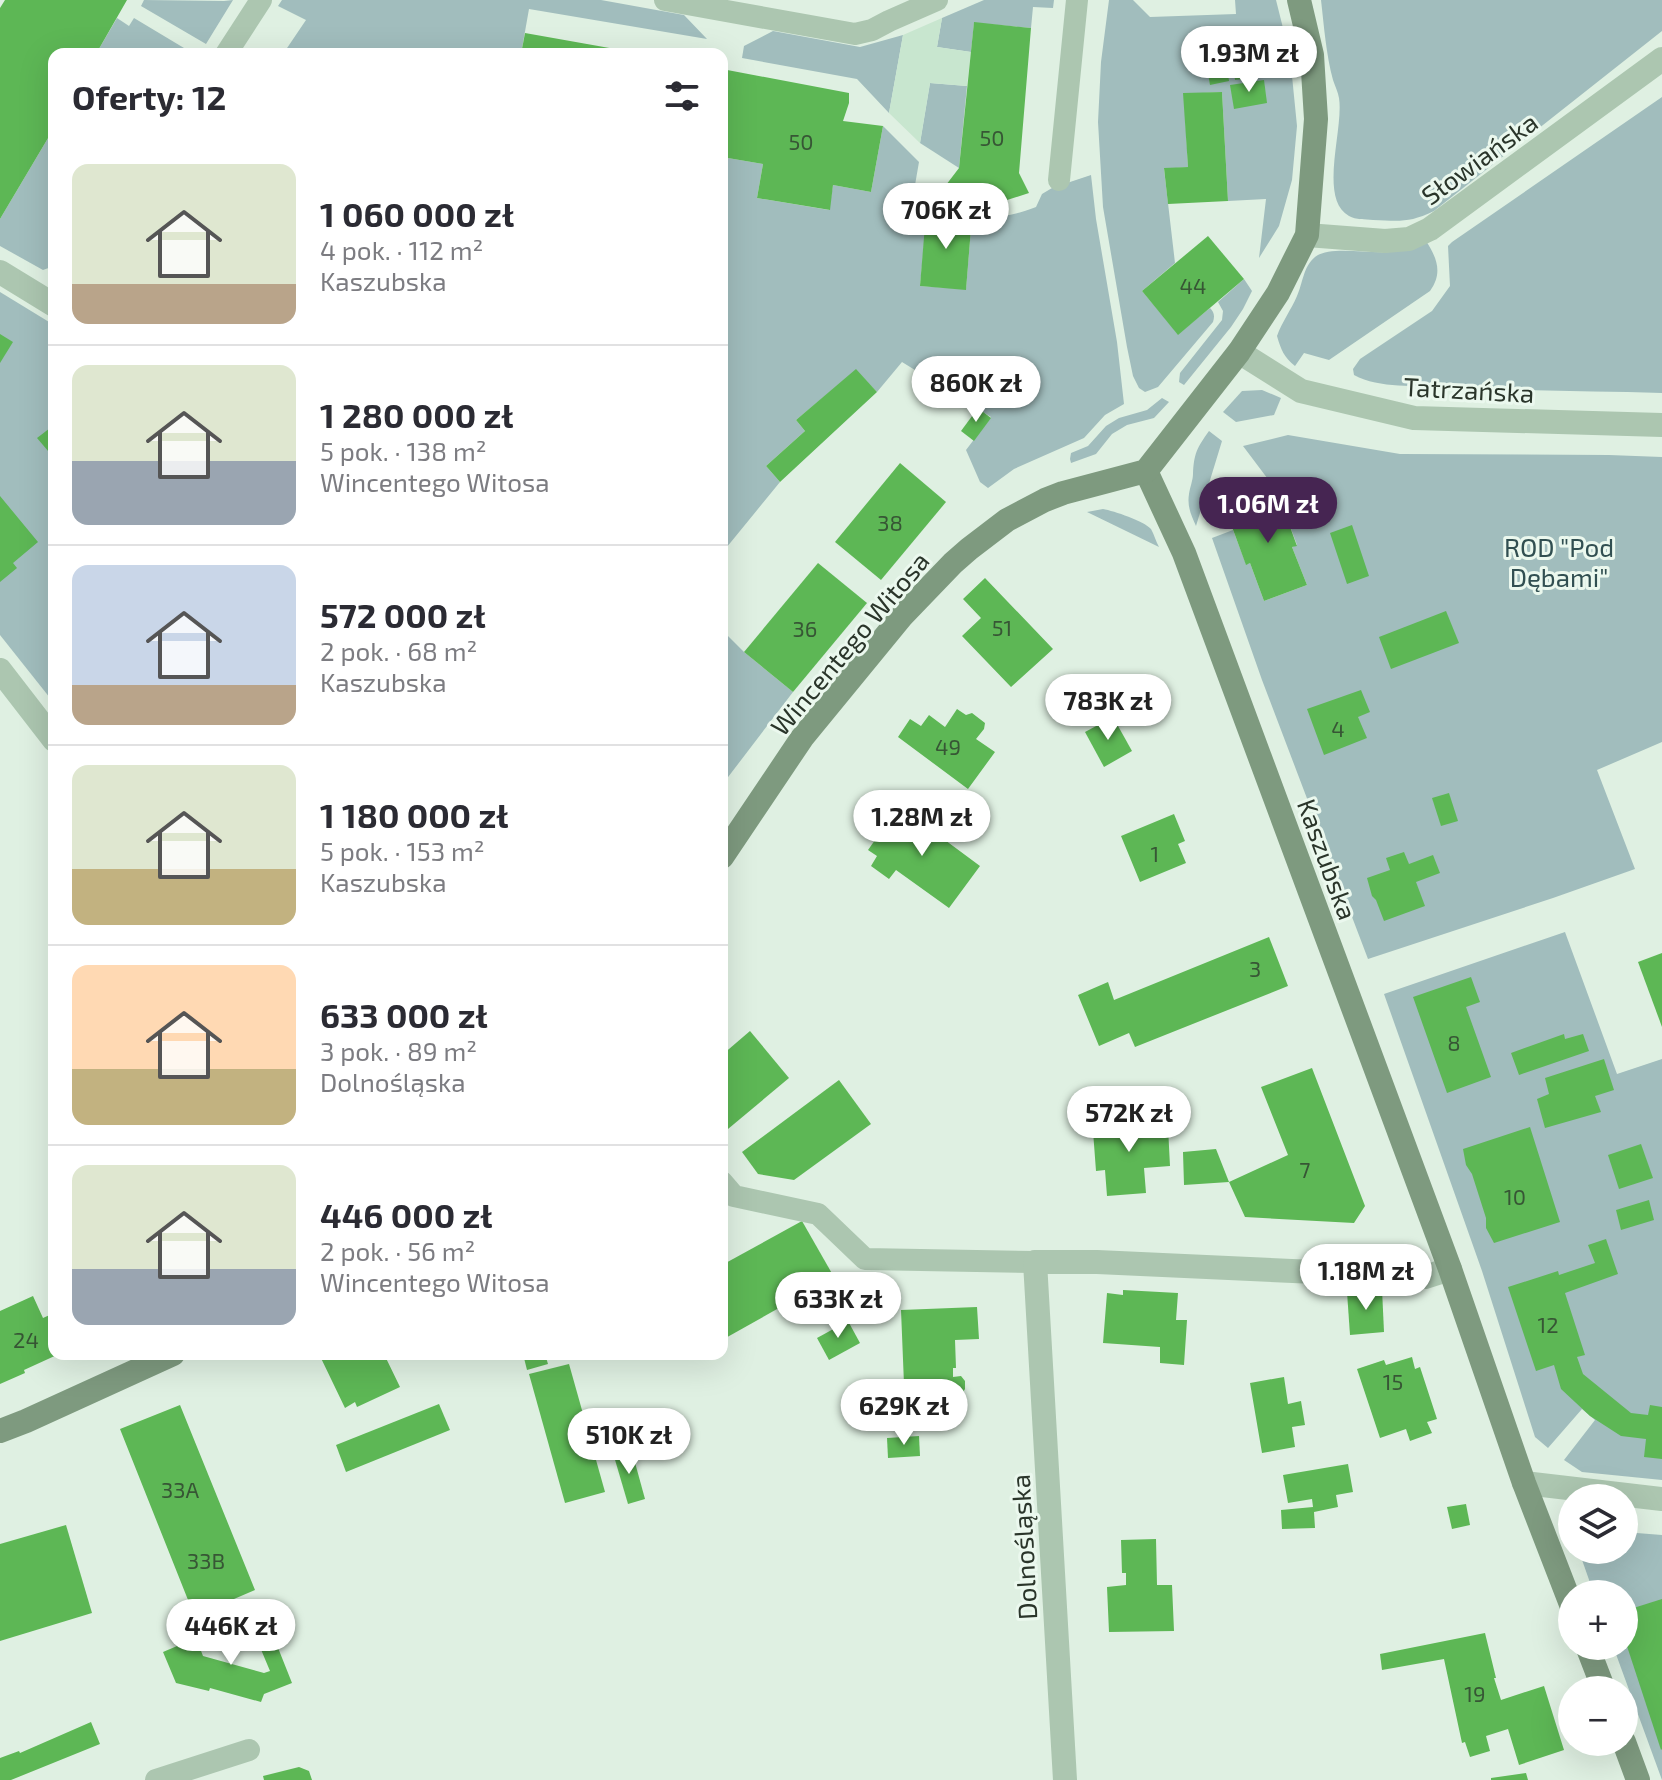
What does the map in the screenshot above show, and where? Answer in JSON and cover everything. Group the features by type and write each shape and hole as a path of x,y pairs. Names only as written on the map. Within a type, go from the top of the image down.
{"street":[{"path":"1146,471 1239,352 1278,293 1307,235 1316,119 1312,55 1299,0"},
{"name":"Słowiańska","path":"1307,235 1385,241 1409,239 1430,229 1662,59"},
{"path":"0,272 48,301"},
{"name":"Tatrzańska","path":"1239,352 1301,391 1414,418 1662,425"},
{"name":"Wincentego Witosa","path":"728,848 802,738 902,616 969,549 1007,520 1045,500 1146,471"},
{"name":"Kaszubska","path":"1146,471 1184,553 1450,1269 1524,1483 1562,1580"},
{"path":"0,670 48,732"},
{"path":"1035,1262 1425,1277 1450,1269"},
{"name":"Dolnośląska","path":"1035,1262 1065,1780"},
{"path":"0,1431 160,1360"},
{"path":"1524,1483 1662,1499"},
{"path":"1629,1756 1638,1780"}],"lane":[{"path":"230,48 261,0"},
{"path":"665,0 855,34 872,30 931,1"},
{"path":"1059,180 1077,0"},
{"path":"728,1189 734,1196 818,1214 865,1259 1035,1262"},
{"path":"156,1780 249,1750"}],"green space":[{"path":"144,0 233,0 206,44 141,6"},
{"path":"282,0 601,0 684,15 707,39 529,9 522,48 287,48 306,20 278,6"},
{"path":"984,0 1054,0 1053,8 1033,7 1031,28 974,23 971,52 937,47 942,18"},
{"path":"1109,0 1133,0 1150,17 1236,14 1235,0 1276,0 1290,56 1297,126 1292,180 1279,226 1259,258 1266,199 1228,201 1222,92 1184,94 1188,167 1164,169 1175,263 1142,291 1178,334 1210,308 1214,318 1158,387 1145,392 1133,376 1103,207 1098,122 1101,62"},
{"path":"1321,0 1662,0 1662,31 1434,211 1404,220 1361,219 1349,216 1340,207 1335,195 1334,162 1340,111"},
{"path":"117,18 129,26 134,18 184,48 100,48"},
{"path":"773,31 860,47 903,35 889,113 857,79 742,58 744,46"},
{"path":"930,83 967,86 959,168 920,143"},
{"path":"1662,97 1662,393 1398,386 1354,375 1353,369 1360,359 1432,311 1450,286 1448,246 1452,242"},
{"path":"883,126 919,162 915,185 928,203 920,286 966,289 972,216 1005,216 1036,207 1042,194 1052,188 1091,175 1124,404 1105,415 1084,438 1014,469 988,488 980,482 966,450 991,417 902,362 877,392 856,370 796,420 805,431 766,466 780,482 728,546 728,158 763,164 757,198 829,210 833,185 871,192"},
{"path":"48,138 48,268 43,270 0,246 0,219"},
{"path":"1426,241 1437,266 1430,291 1329,360 1304,353 1295,366 1288,359 1277,336 1306,270 1315,257 1332,251 1396,251"},
{"path":"1244,279 1252,291 1243,309 1184,385 1179,382 1180,373 1222,320 1223,311 1218,302"},
{"path":"0,292 48,321 48,695 0,635"},
{"path":"1262,390 1281,398 1274,415 1236,422 1223,412 1242,391"},
{"path":"1162,398 1169,402 1154,418 1127,425 1112,434 1096,454 1071,463 1071,453 1088,446 1106,426 1119,418 1147,410"},
{"path":"1209,431 1222,441 1196,526 1189,506 1189,494 1195,456"},
{"name":"ROD \"Pod Dębami\"","path":"1288,435 1400,454 1662,457 1662,742 1597,770 1635,869 1368,959 1262,680 1212,538 1233,530 1264,601 1307,585 1292,547 1297,545 1277,491 1243,446"},
{"path":"1103,509 1147,526 1159,547 1087,512"},
{"path":"728,636 793,692 728,777"},
{"path":"1565,932 1617,1074 1662,1059 1662,1480 1582,1472 1564,1460 1595,1420 1582,1409 1548,1448 1535,1437 1482,1271 1384,994"},
{"path":"1638,1533 1662,1535 1662,1780 1638,1714 1638,1676 1624,1676 1618,1660 1638,1660 1638,1580 1589,1580 1583,1564 1638,1564"}],"shaded area":[{"path":"942,18 937,47 971,52 967,86 930,83 920,143 889,113 903,35"}],"building":[{"path":"5,0 127,0 99,48 48,48 48,138 0,219 0,8"},
{"path":"974,22 1031,28 1019,173 1029,193 1004,201 983,201 962,195 946,185 959,168"},
{"path":"525,33 609,48 522,48"},
{"path":"1266,51 1269,76 1235,80 1232,56"},
{"path":"1225,53 1229,81 1210,85 1205,56"},
{"path":"728,70 849,93 843,121 883,126 871,192 833,185 830,210 757,198 763,164 728,158"},
{"path":"1264,80 1267,103 1234,109 1230,85"},
{"path":"1222,92 1228,201 1168,204 1164,168 1188,167 1183,93"},
{"path":"926,213 972,216 966,290 920,286"},
{"path":"1208,236 1244,279 1178,335 1142,291"},
{"path":"0,334 13,342 0,363"},
{"path":"856,369 877,392 780,482 766,466 805,431 796,420"},
{"path":"978,408 991,418 974,441 961,431"},
{"path":"48,430 48,451 37,438"},
{"path":"900,463 946,502 881,580 835,542"},
{"path":"1277,491 1297,546 1292,547 1307,585 1264,601 1250,563 1246,565 1228,516 1232,507"},
{"path":"0,496 38,542 13,563 17,568 0,582"},
{"path":"1352,525 1369,576 1347,584 1330,533"},
{"path":"818,563 867,603 793,692 744,652"},
{"path":"985,578 1053,649 1011,687 962,636 981,618 963,599"},
{"path":"1446,611 1459,643 1391,669 1379,637"},
{"path":"1361,690 1370,712 1358,717 1367,738 1324,755 1307,709"},
{"path":"957,709 966,715 972,713 985,723 976,739 995,752 968,789 898,737 910,719 921,726 929,715 945,727"},
{"path":"1113,717 1132,751 1104,767 1085,732"},
{"path":"1449,793 1458,821 1441,826 1432,798"},
{"path":"899,806 980,866 949,908 896,870 889,879 871,866 877,856 868,850"},
{"path":"1174,814 1185,841 1178,844 1186,863 1140,882 1121,836"},
{"path":"1404,852 1409,864 1433,855 1440,873 1416,882 1425,906 1384,921 1367,878 1390,870 1386,858"},
{"path":"1269,937 1288,986 1135,1047 1129,1033 1099,1046 1078,995 1108,982 1114,1000"},
{"path":"1662,953 1662,1027 1638,962"},
{"path":"1471,977 1480,1002 1466,1007 1491,1077 1447,1093 1413,997"},
{"path":"750,1031 789,1078 728,1129 728,1050"},
{"path":"1564,1034 1565,1039 1583,1034 1589,1051 1519,1075 1511,1053"},
{"path":"1604,1059 1614,1090 1595,1096 1601,1112 1545,1128 1537,1099 1549,1094 1545,1078"},
{"path":"1312,1068 1365,1206 1354,1223 1245,1217 1229,1182 1288,1155 1261,1087"},
{"path":"839,1080 871,1124 794,1180 758,1174 742,1152"},
{"path":"1142,1119 1142,1128 1168,1127 1170,1166 1144,1168 1146,1193 1107,1196 1105,1170 1096,1171 1093,1131 1103,1131 1102,1122"},
{"path":"1530,1127 1560,1222 1494,1243 1486,1228 1486,1218 1463,1149"},
{"path":"1641,1144 1653,1178 1619,1189 1608,1155"},
{"path":"1216,1149 1229,1182 1184,1185 1183,1152"},
{"path":"1649,1200 1654,1220 1621,1230 1616,1210"},
{"path":"802,1221 834,1277 728,1337 728,1262"},
{"path":"1606,1239 1618,1274 1565,1293 1585,1355 1577,1357 1583,1374 1631,1413 1648,1415 1650,1405 1662,1407 1662,1459 1644,1457 1646,1439 1621,1436 1590,1416 1561,1389 1554,1365 1536,1371 1508,1287 1595,1263 1588,1245"},
{"path":"1382,1289 1384,1332 1350,1335 1347,1292"},
{"path":"1123,1290 1178,1293 1176,1320 1187,1320 1184,1365 1160,1363 1160,1347 1103,1343 1107,1293 1123,1295"},
{"path":"33,1296 43,1318 48,1316 48,1359 0,1384 0,1311"},
{"path":"977,1307 979,1339 955,1340 956,1368 953,1368 953,1377 961,1376 965,1381 965,1389 958,1394 958,1407 905,1409 901,1310"},
{"path":"848,1321 860,1343 829,1360 817,1338"},
{"path":"1412,1357 1415,1369 1420,1367 1437,1419 1427,1422 1432,1433 1410,1441 1406,1429 1380,1438 1357,1369 1384,1360 1386,1365"},
{"path":"322,1360 387,1360 400,1387 357,1407 355,1402 345,1408"},
{"path":"524,1360 547,1360 548,1364 527,1370"},
{"path":"569,1364 605,1492 565,1503 529,1374"},
{"path":"1284,1377 1288,1404 1301,1401 1305,1425 1292,1427 1295,1447 1262,1453 1250,1383"},
{"path":"439,1404 450,1430 346,1472 336,1445"},
{"path":"180,1405 255,1590 234,1599 242,1618 212,1630 204,1610 194,1615 120,1429"},
{"path":"919,1436 920,1456 888,1458 887,1438"},
{"path":"631,1448 645,1499 628,1504 613,1453"},
{"path":"1348,1464 1353,1492 1336,1495 1338,1507 1314,1512 1315,1528 1282,1529 1281,1510 1313,1507 1312,1499 1288,1503 1283,1475"},
{"path":"1466,1504 1470,1525 1452,1529 1447,1507"},
{"path":"66,1525 92,1613 0,1641 0,1544"},
{"path":"1156,1539 1157,1585 1172,1585 1174,1631 1109,1632 1107,1587 1126,1585 1126,1573 1122,1573 1121,1540"},
{"path":"1662,1599 1661,1750 1632,1660 1638,1660 1638,1607"},
{"path":"263,1610 292,1683 264,1694 261,1702 210,1688 209,1691 176,1683 163,1652 196,1638 203,1656 264,1673 270,1671 247,1616"},
{"path":"1485,1633 1501,1700 1544,1686 1558,1731 1558,1752 1519,1765 1508,1729 1486,1736 1490,1751 1470,1757 1465,1742 1462,1743 1444,1659 1382,1670 1380,1654"},
{"path":"91,1722 100,1744 11,1780 0,1780 0,1758 20,1753"},
{"path":"299,1767 309,1771 312,1780 264,1780 263,1776"},
{"path":"1526,1773 1528,1780 1491,1780 1491,1778"}]}
